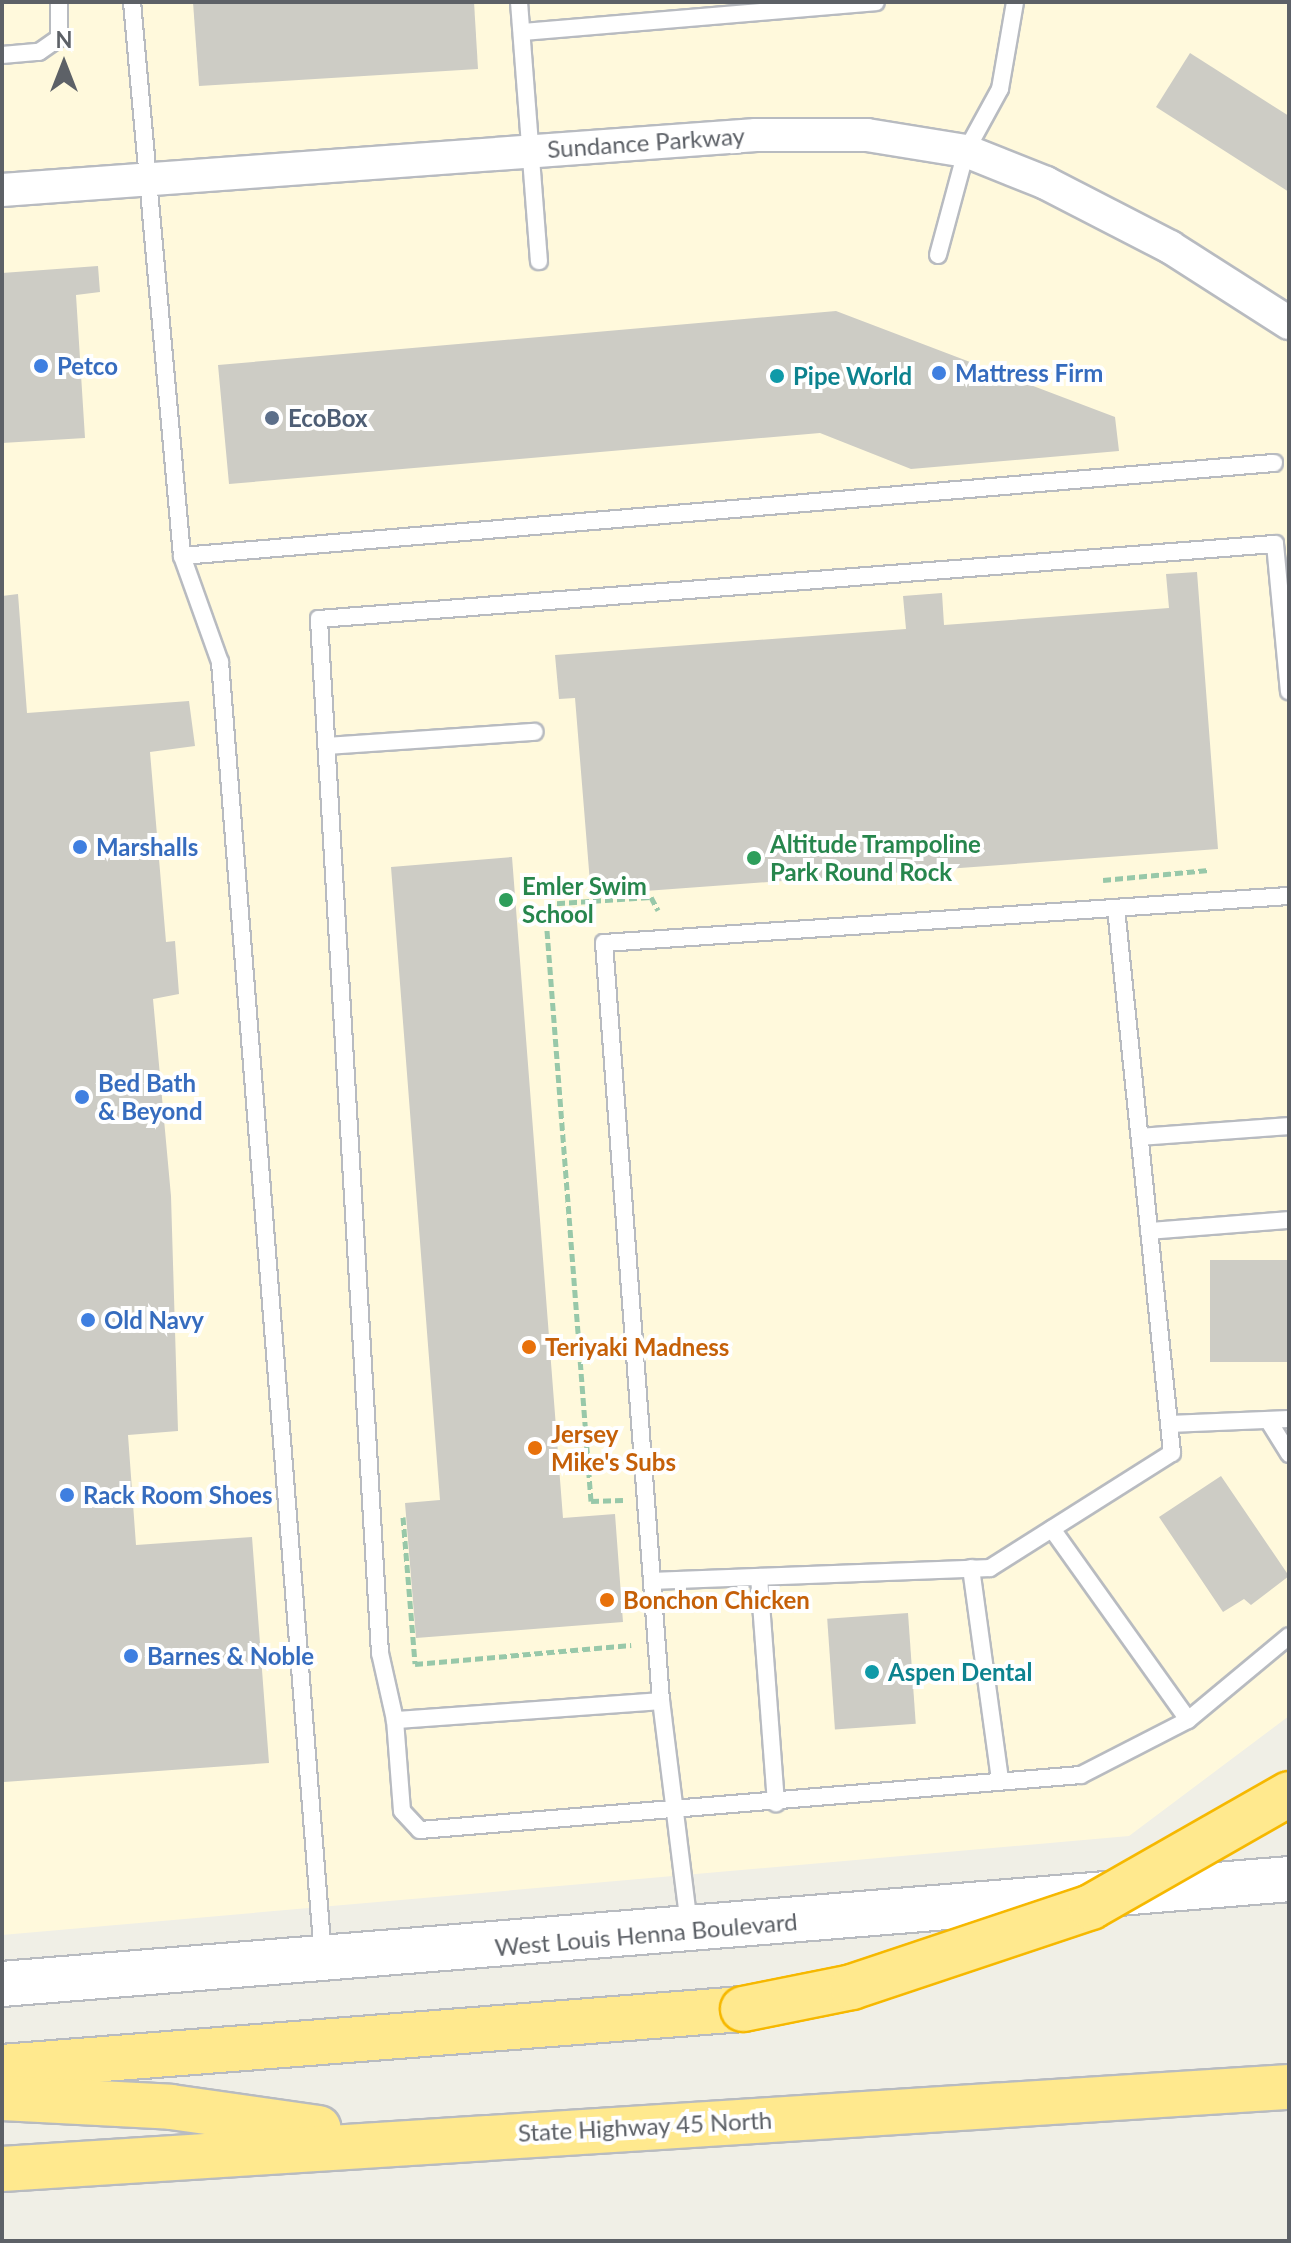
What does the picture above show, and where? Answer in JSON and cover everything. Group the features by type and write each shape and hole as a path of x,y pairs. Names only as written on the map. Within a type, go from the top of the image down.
{"highway":[{"path":"2,2067 743,2009 852,1987 1091,1907 1289,1794"},
{"name":"State Highway 45 North","path":"2,2169 405,2140 1289,2087"},
{"path":"2,2098 171,2107 405,2140"}],"main road":[{"name":"West Louis Henna Boulevard","path":"2,1984 324,1962 1289,1879"}],"street":[{"name":"Sundance Parkway","path":"2,190 531,150 867,135 966,151 1170,247 1252,303 1289,323"},
{"name":"Sundance Parkway","path":"1252,303 1289,338"}],"lane":[{"path":"2,55 39,52 59,38 59,2"},
{"path":"132,2 182,556 220,662 324,1962"},
{"path":"519,2 539,261"},
{"path":"522,32 876,2"},
{"path":"938,255 966,151 1000,89 1015,2"},
{"path":"182,556 1274,463"},
{"path":"1289,691 1275,544 319,619 380,1653 395,1720 402,1811 420,1830 776,1803 1081,1775 1188,1720 1289,1636"},
{"path":"327,746 535,732"},
{"path":"689,1931 677,1809 661,1701 604,943 1289,896"},
{"path":"652,1581 990,1568 1172,1453 1116,908"},
{"path":"1140,1137 1289,1126"},
{"path":"1149,1231 1289,1220"},
{"path":"1169,1424 1289,1419"},
{"path":"1268,1420 1289,1454"},
{"path":"1052,1529 1188,1720"},
{"path":"971,1568 1000,1781"},
{"path":"759,1577 776,1803"},
{"path":"395,1720 661,1701"}],"path":[{"path":"1092,881 1209,870"},
{"path":"624,1515 623,1499 591,1501 545,904 651,897 652,911 668,910"},
{"path":"403,1517 415,1664 630,1650 633,1638"}],"shaded area":[{"path":"2,2 1289,2 1289,1716 1129,1836 2,1935"}],"building":[{"path":"193,2 474,2 478,69 199,86"},
{"path":"1190,53 1289,116 1289,192 1156,107"},
{"name":"Petco","path":"98,266 100,292 76,295 85,438 2,443 2,273"},
{"path":"836,311 1115,417 1119,451 911,469 820,433 229,484 218,365"},
{"path":"1197,572 1218,849 591,895 575,698 559,699 555,655 906,629 903,596 942,593 944,625 1169,608 1166,574"},
{"path":"18,594 27,713 189,701 195,746 150,752 166,942 175,941 179,994 153,999 171,1196 178,1431 128,1435 136,1545 252,1537 269,1763 4,1782 2,596"},
{"path":"512,857 563,1518 615,1514 623,1622 416,1638 405,1503 440,1500 391,867"},
{"path":"1210,1260 1289,1260 1289,1362 1210,1362"},
{"path":"1221,1476 1289,1576 1251,1605 1244,1599 1223,1612 1159,1517"},
{"name":"Aspen Dental","path":"908,1613 916,1724 835,1729 827,1619"}],"place":[{"name":"Petco","path":"41,366"},
{"name":"Mattress Firm","path":"939,373"},
{"name":"Pipe World","path":"777,376"},
{"name":"EcoBox","path":"272,418"},
{"name":"Marshalls","path":"80,847"},
{"name":"Altitude Trampoline Park Round Rock","path":"754,858"},
{"name":"Emler Swim School","path":"506,900"},
{"name":"Bed Bath & Beyond","path":"82,1097"},
{"name":"Old Navy","path":"88,1320"},
{"name":"Teriyaki Madness","path":"529,1347"},
{"name":"Jersey Mike's Subs","path":"535,1448"},
{"name":"Rack Room Shoes","path":"67,1495"},
{"name":"Bonchon Chicken","path":"607,1600"},
{"name":"Barnes & Noble","path":"131,1656"},
{"name":"Aspen Dental","path":"872,1672"}]}
